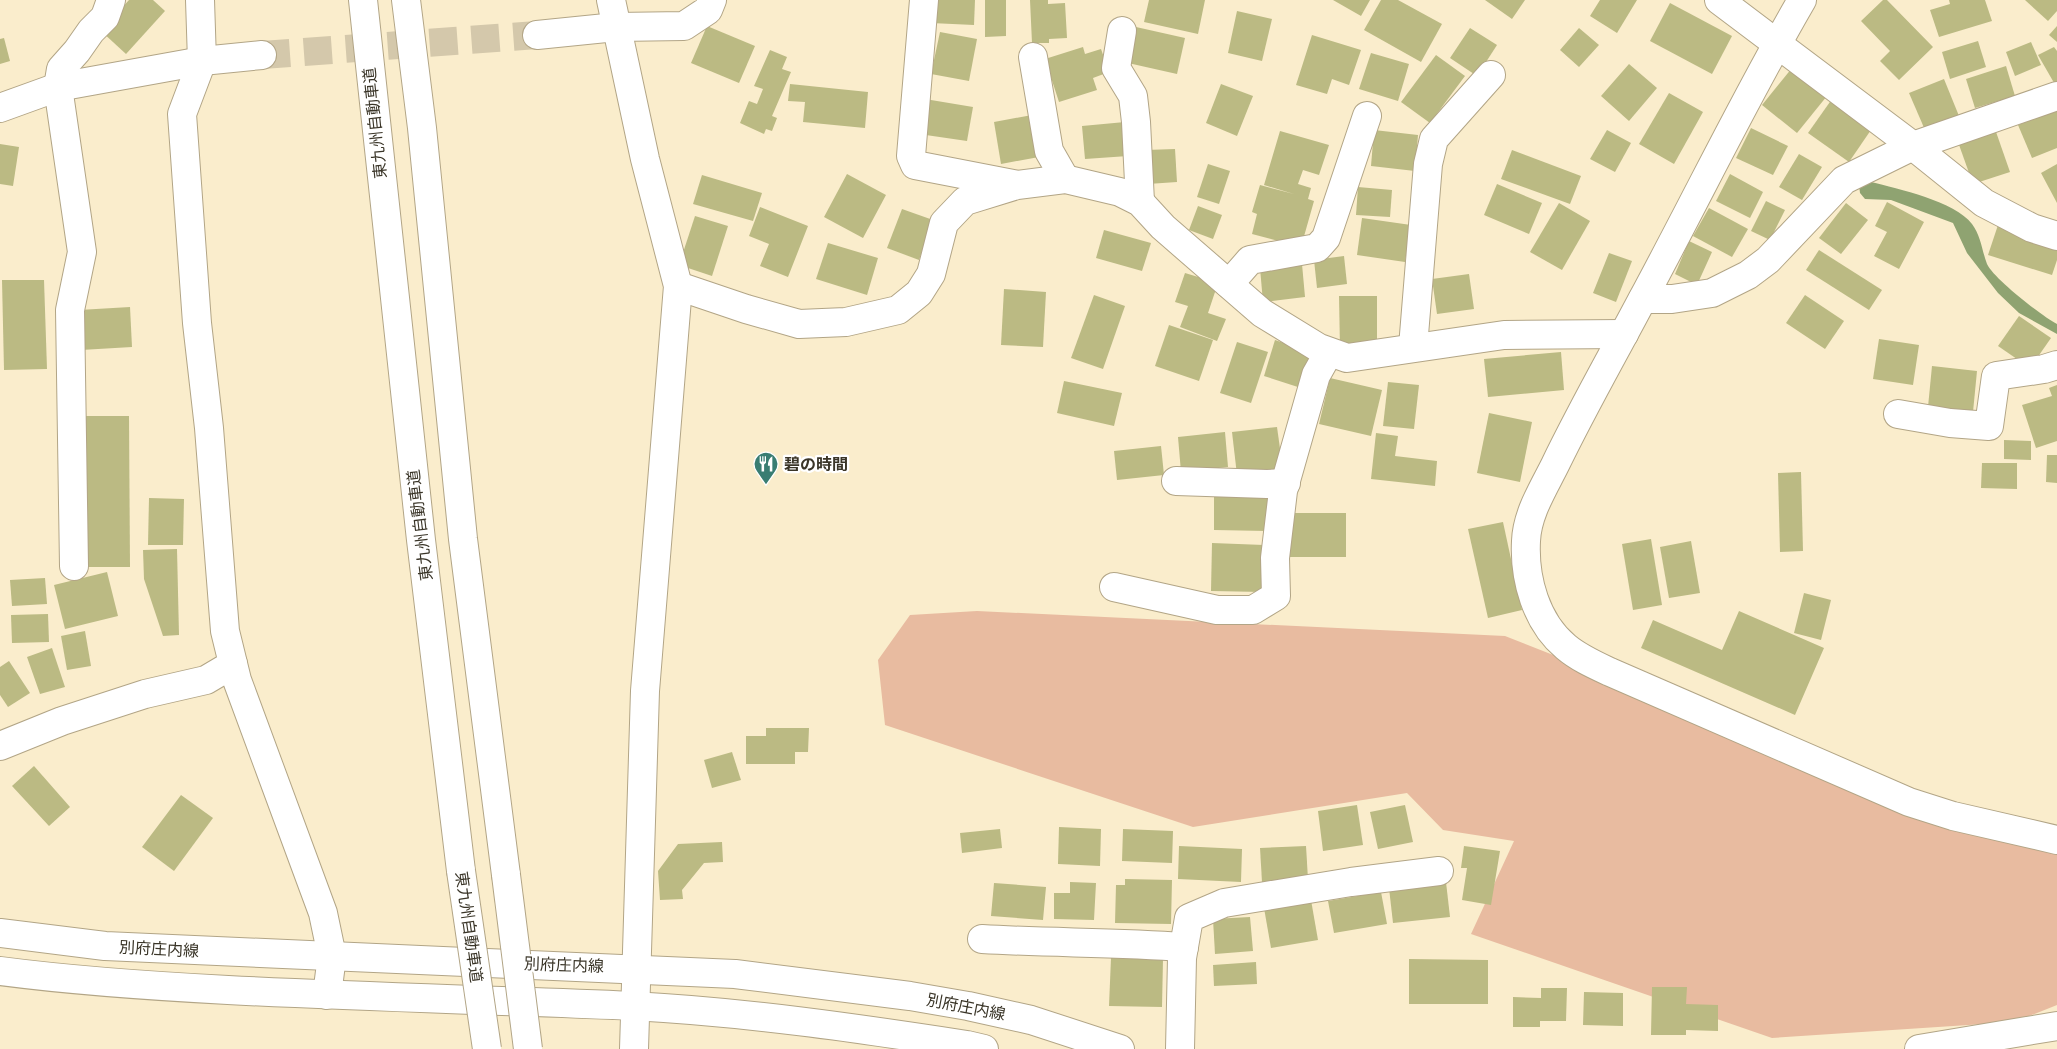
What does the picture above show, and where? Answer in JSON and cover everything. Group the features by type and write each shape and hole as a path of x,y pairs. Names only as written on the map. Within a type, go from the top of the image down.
{"main road":[{"path":"74,566 70,310 82,252 58,87 61,69 91,31 105,17 111,0"},
{"path":"200,0 202,61 182,114 197,323 209,428 225,631 233,664 323,913 332,956 327,995"},
{"name":"東九州自動車道","path":"363,0 421,540 461,871 487,1049"},
{"path":"406,0 422,128 463,539 528,1049"},
{"path":"611,0 645,158 678,286 646,691 634,1049"},
{"path":"537,35 616,27 684,26 708,10 712,0"},
{"path":"924,0 911,156 915,165 1017,185"},
{"path":"1719,0 1913,146 1984,203 2032,228 2057,236"},
{"path":"1802,0 1776,44 1643,299 1574,426 1529,521 1526,560 1532,595 1550,630 1565,646 1596,665 1909,802 1953,816 2057,840"},
{"path":"1122,31 1116,68 1132,96 1136,122 1140,202"},
{"path":"0,108 58,87 202,61 262,55"},
{"path":"1033,56 1049,152 1064,179"},
{"path":"1413,348 1428,164 1434,139 1491,75"},
{"path":"1643,299 1672,299 1712,293 1748,275 1768,260 1844,180 1913,146 2057,96"},
{"path":"1229,284 1250,260 1317,248 1326,238 1367,116"},
{"path":"678,286 746,309 799,324 846,322 898,310 919,293 931,274 944,223 965,201 1017,185 1064,179 1120,192 1140,202 1163,227 1262,313 1320,348 1347,358 1504,335 1624,334"},
{"path":"1114,587 1217,610 1254,610 1276,596 1276,558 1283,491 1316,375 1329,352"},
{"path":"1898,414 1950,423 1989,426 1996,376 2044,369 2057,365"},
{"path":"1176,481 1286,483"},
{"path":"0,746 62,721 136,697 206,680 233,664"},
{"path":"1180,1049 1182,958 1189,918 1224,903 1350,882 1439,871"},
{"name":"別府庄内線","path":"0,934 105,946 636,968 735,974 910,996 1031,1020 1120,1049"},
{"path":"982,939 1070,944 1136,944 1184,948"},
{"path":"0,970 103,983 327,995 634,1006 770,1017 855,1028 984,1049"},
{"path":"1919,1049 2057,1026"}],"shaded area":[{"path":"1871,182 1940,202 1964,216 1975,229 1991,271 2019,297 2057,324 2057,334 2019,313 1998,293 1967,253 1953,223 1891,200 1865,199 1860,193 1859,185"},
{"path":"977,611 1505,636 2057,854 2057,1005 2014,1022 1772,1038 1471,934 1514,841 1443,830 1407,793 1193,827 885,725 878,660 910,615"}],"building":[{"path":"129,0 153,0 165,11 126,54 101,31"},
{"path":"932,0 975,0 974,25 931,23"},
{"path":"985,0 1006,0 1006,36 985,37"},
{"path":"1030,0 1048,0 1048,4 1065,3 1067,38 1049,39 1049,43 1032,43"},
{"path":"1149,0 1205,0 1198,34 1144,22"},
{"path":"1333,0 1370,0 1361,16"},
{"path":"1381,0 1398,0 1442,24 1421,62 1364,30"},
{"path":"1485,0 1525,0 1512,19"},
{"path":"1600,0 1637,0 1617,33 1590,16"},
{"path":"1883,0 1887,0 1933,47 1899,80 1880,61 1890,51 1861,21"},
{"path":"1949,0 1985,0 1992,21 1939,37 1930,10 1950,4"},
{"path":"2025,0 2057,0 2057,11 2048,21"},
{"path":"1670,3 1732,36 1712,74 1650,41"},
{"path":"1237,11 1272,19 1262,61 1228,53"},
{"path":"707,26 755,46 739,83 691,63"},
{"path":"2057,26 2057,42 2049,35"},
{"path":"1136,27 1185,38 1177,74 1128,63"},
{"path":"1470,28 1497,45 1477,76 1450,58"},
{"path":"1579,28 1599,45 1579,67 1560,50"},
{"path":"940,32 977,39 969,81 931,74"},
{"path":"1312,35 1361,50 1349,85 1332,79 1327,94 1296,85"},
{"path":"4,38 10,61 0,64 0,39"},
{"path":"1978,41 1986,67 1950,79 1942,52"},
{"path":"2031,42 2041,65 2015,76 2006,52"},
{"path":"1083,47 1085,54 1101,49 1109,72 1093,78 1097,90 1059,102 1045,59"},
{"path":"2054,47 2057,51 2057,88 2038,55"},
{"path":"770,50 787,57 782,69 791,72 772,116 777,118 772,131 766,129 764,134 740,123 749,101 757,104 763,89 754,86"},
{"path":"1371,53 1409,64 1398,101 1359,89"},
{"path":"1436,55 1465,76 1430,123 1401,102"},
{"path":"1629,64 1657,88 1629,121 1601,96"},
{"path":"2006,66 2015,96 1975,108 1966,79"},
{"path":"1792,68 1827,96 1797,133 1762,105"},
{"path":"1944,79 1959,116 1925,130 1909,93"},
{"path":"790,84 868,92 865,128 803,122 805,102 788,101"},
{"path":"1221,84 1253,96 1237,136 1206,123"},
{"path":"1669,93 1703,112 1674,164 1639,144"},
{"path":"925,99 973,107 967,141 919,134"},
{"path":"1832,99 1873,127 1849,162 1808,133"},
{"path":"2057,108 2057,148 2032,158 2018,125"},
{"path":"1032,115 1039,157 1001,164 994,122"},
{"path":"1125,122 1128,156 1085,159 1082,126"},
{"path":"1751,128 1788,146 1773,175 1736,158"},
{"path":"1995,129 2010,172 1973,184 1958,142"},
{"path":"1374,130 1418,135 1415,171 1371,166"},
{"path":"1607,130 1631,143 1615,172 1590,159"},
{"path":"1280,131 1329,145 1319,175 1303,170 1298,184 1311,188 1308,199 1314,201 1301,247 1252,234 1257,214 1252,212 1260,185 1294,194 1264,185"},
{"path":"0,144 19,147 13,186 0,184"},
{"path":"1175,149 1177,182 1148,184 1146,150"},
{"path":"1512,150 1581,176 1570,204 1501,179"},
{"path":"1799,154 1822,167 1802,200 1779,187"},
{"path":"1208,164 1230,171 1219,204 1197,197"},
{"path":"2057,164 2057,203 2041,173"},
{"path":"847,174 886,195 863,238 824,217"},
{"path":"1730,174 1763,192 1750,218 1716,201"},
{"path":"702,175 762,193 753,221 693,204"},
{"path":"1497,184 1542,203 1529,234 1484,215"},
{"path":"1358,187 1392,190 1390,217 1356,215"},
{"path":"1766,201 1785,210 1770,240 1751,231"},
{"path":"1887,202 1924,222 1899,269 1874,256 1887,232 1875,226"},
{"path":"1559,203 1590,221 1562,270 1530,252"},
{"path":"1846,203 1868,220 1841,254 1819,238"},
{"path":"1198,206 1222,215 1213,239 1189,230"},
{"path":"760,207 808,226 788,277 760,266 769,244 749,236"},
{"path":"1709,208 1748,229 1732,257 1693,236"},
{"path":"902,209 933,220 919,260 887,248"},
{"path":"695,216 728,226 712,276 679,265"},
{"path":"1362,218 1411,225 1405,262 1357,255"},
{"path":"1998,225 2057,243 2057,260 2052,275 1988,255"},
{"path":"1104,230 1151,243 1142,271 1096,258"},
{"path":"1689,241 1712,252 1697,285 1675,274"},
{"path":"828,243 878,258 867,295 816,279"},
{"path":"1819,250 1882,290 1869,310 1806,270"},
{"path":"1609,253 1632,261 1616,302 1593,293"},
{"path":"1344,256 1347,284 1317,288 1314,260"},
{"path":"1302,264 1305,297 1263,302 1260,268"},
{"path":"1185,273 1218,283 1208,313 1226,319 1217,341 1180,327 1188,306 1175,302"},
{"path":"1469,274 1474,309 1437,314 1432,279"},
{"path":"2,280 44,280 47,369 4,370"},
{"path":"1004,289 1046,292 1043,347 1001,345"},
{"path":"1094,295 1125,306 1103,369 1071,358"},
{"path":"1805,295 1844,321 1825,349 1786,323"},
{"path":"1339,296 1377,296 1377,348 1340,349"},
{"path":"130,307 132,347 81,350 79,310"},
{"path":"2019,316 2051,338 2030,368 1998,346"},
{"path":"1169,325 1213,340 1199,381 1155,366"},
{"path":"1879,339 1919,345 1913,385 1873,379"},
{"path":"1275,340 1313,353 1301,388 1264,376"},
{"path":"1237,342 1268,352 1251,403 1220,393"},
{"path":"1561,352 1564,390 1488,397 1484,359"},
{"path":"1932,366 1977,371 1973,412 1928,407"},
{"path":"1330,378 1382,390 1371,436 1319,424"},
{"path":"1064,381 1122,393 1114,426 1057,413"},
{"path":"1388,382 1419,385 1414,429 1383,426"},
{"path":"2057,385 2057,441 2036,448 2022,405 2052,396 2049,388"},
{"path":"1489,413 1532,422 1520,482 1477,473"},
{"path":"81,416 129,416 130,567 82,567"},
{"path":"1277,427 1283,470 1237,475 1232,432"},
{"path":"1225,432 1228,467 1181,472 1178,437"},
{"path":"1376,433 1398,436 1395,456 1437,461 1435,486 1371,479"},
{"path":"2004,440 2031,441 2031,460 2004,459"},
{"path":"1161,446 1164,475 1117,480 1114,451"},
{"path":"2047,455 2057,455 2057,483 2046,482"},
{"path":"1982,463 2017,463 2017,489 1981,488"},
{"path":"1801,472 1803,551 1780,552 1778,473"},
{"path":"1214,492 1267,493 1267,531 1214,530"},
{"path":"149,498 184,499 183,545 148,545"},
{"path":"1290,513 1346,513 1346,557 1290,557"},
{"path":"1503,522 1522,610 1488,618 1468,529"},
{"path":"1651,539 1662,605 1633,610 1622,544"},
{"path":"1691,541 1700,593 1669,598 1660,547"},
{"path":"1212,543 1264,545 1263,592 1211,591"},
{"path":"177,549 179,635 163,636 144,579 143,550"},
{"path":"107,572 118,616 65,629 54,585"},
{"path":"45,578 47,604 12,606 10,580"},
{"path":"1804,593 1831,600 1821,640 1794,633"},
{"path":"1739,611 1824,648 1795,715 1641,648 1653,620 1722,650"},
{"path":"48,614 49,642 12,643 11,615"},
{"path":"85,631 91,666 67,670 61,636"},
{"path":"52,648 65,687 40,694 27,657"},
{"path":"9,661 30,693 8,707 0,695 0,667"},
{"path":"766,728 809,728 808,752 795,752 795,764 746,764 746,736 766,736"},
{"path":"732,752 741,780 712,788 704,760"},
{"path":"34,766 70,807 49,826 12,786"},
{"path":"181,795 213,818 174,871 142,847"},
{"path":"1357,805 1363,845 1323,851 1318,811"},
{"path":"1405,805 1413,842 1378,849 1370,812"},
{"path":"1059,827 1101,829 1100,866 1058,864"},
{"path":"1000,829 1002,848 962,853 960,833"},
{"path":"1123,829 1173,831 1172,863 1122,861"},
{"path":"722,842 723,862 704,863 682,890 683,899 660,900 658,871 678,844"},
{"path":"1179,846 1242,849 1241,882 1178,879"},
{"path":"1306,846 1308,879 1262,882 1260,848"},
{"path":"1464,846 1500,851 1491,905 1462,900 1467,868 1461,868"},
{"path":"1125,879 1172,880 1171,924 1115,923 1116,885 1125,885"},
{"path":"1070,882 1096,883 1094,920 1054,919 1054,893 1070,893"},
{"path":"1446,882 1450,917 1393,923 1389,888"},
{"path":"994,883 1046,887 1043,920 991,916"},
{"path":"1381,892 1387,924 1334,933 1328,901"},
{"path":"1311,900 1318,940 1271,948 1264,908"},
{"path":"1250,917 1253,951 1215,954 1213,919"},
{"path":"1111,958 1163,959 1162,1007 1109,1006"},
{"path":"1409,959 1488,960 1488,1004 1409,1004"},
{"path":"1256,962 1257,984 1214,986 1213,965"},
{"path":"1652,987 1687,987 1686,1004 1718,1005 1718,1031 1686,1030 1686,1035 1651,1035"},
{"path":"1541,988 1567,988 1566,1021 1540,1021 1540,1027 1513,1027 1513,997 1541,998"},
{"path":"1584,992 1623,993 1623,1026 1583,1025"}],"tunnel":[{"path":"262,55 537,35"}],"place":[{"name":"碧の時間","path":"766,485"}]}
